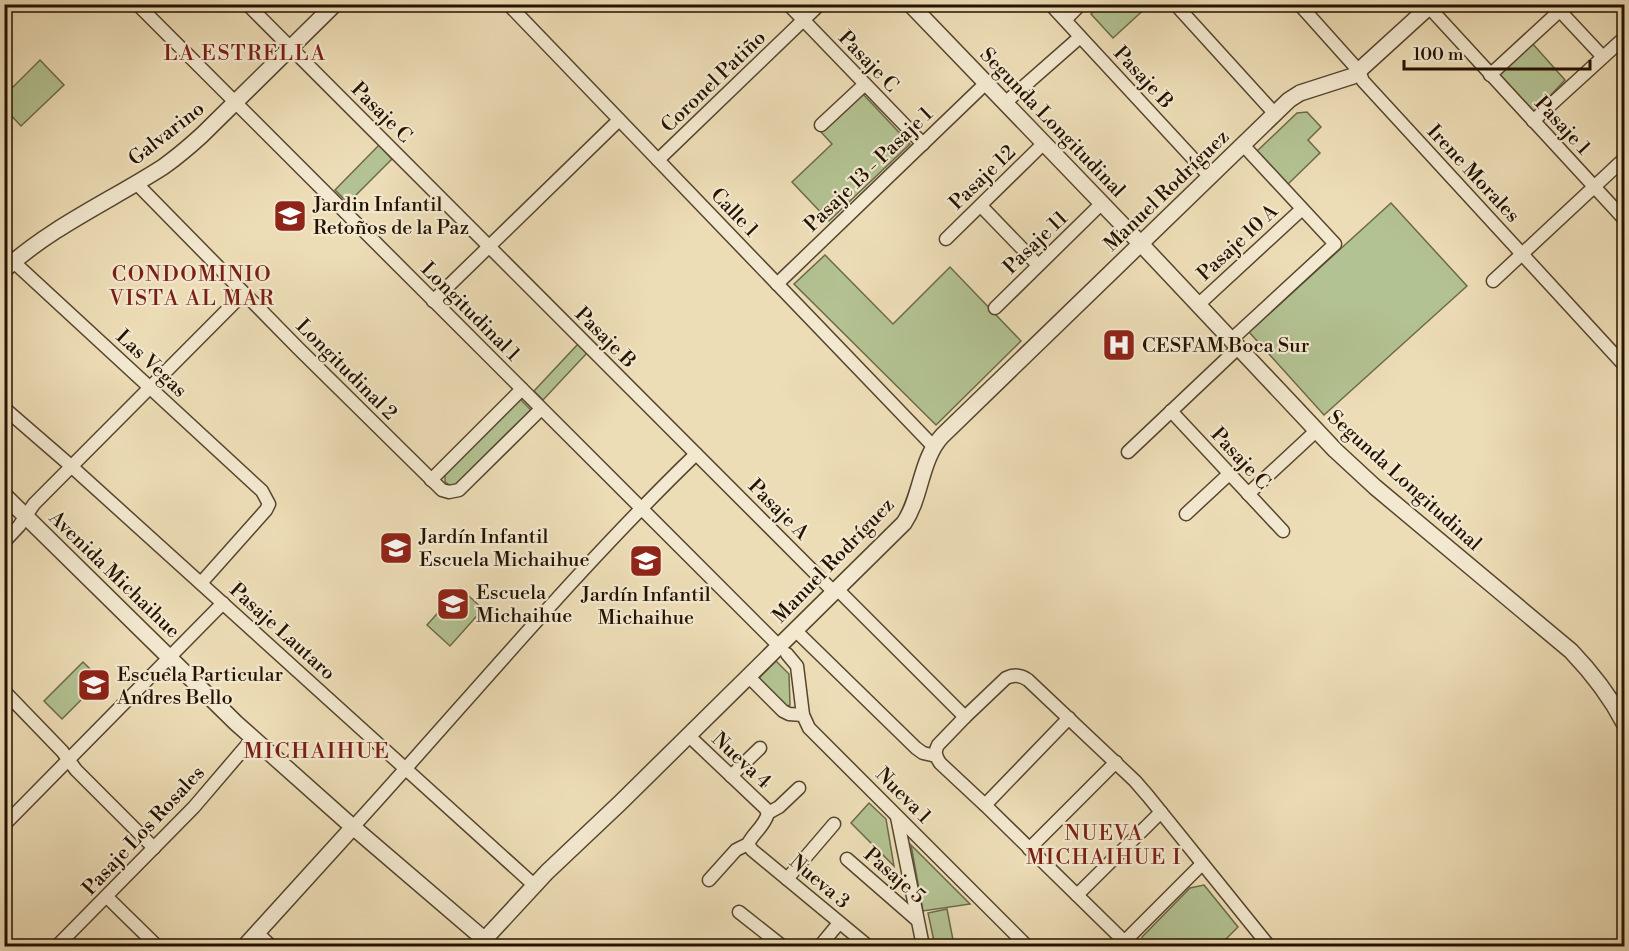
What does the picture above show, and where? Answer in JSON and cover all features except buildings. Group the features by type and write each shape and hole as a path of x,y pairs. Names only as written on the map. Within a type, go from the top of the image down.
{"street":[{"name":"Longitudinal 1","path":"137,4 783,650"},
{"name":"Pasaje C","path":"247,4 489,247"},
{"name":"Galvarino","path":"7,261 164,166 185,150 335,4"},
{"name":"Calle 1","path":"508,4 933,446"},
{"name":"Pasaje C","path":"788,4 923,144"},
{"name":"Coronel Patiño","path":"658,160 820,4"},
{"name":"Segunda Longitudinal","path":"910,4 1335,450 1375,487 1571,651 1609,697 1624,723"},
{"name":"Pasaje B","path":"1050,4 1210,177"},
{"path":"1065,20 1081,4"},
{"path":"1175,4 1275,114"},
{"name":"Irene Morales","path":"1299,4 1359,71 1363,81 1624,364"},
{"name":"Manuel Rodríguez","path":"488,943 534,885 748,676 783,650 795,630 904,523 914,506 925,465 933,446 1296,95 1346,79 1359,71 1429,6"},
{"name":"Pasaje 1","path":"1429,6 1624,219"},
{"path":"1490,75 1563,8 1603,57"},
{"path":"1005,103 1080,37"},
{"path":"1533,121 1624,38"},
{"name":"Pasaje 13 - Pasaje 1","path":"777,284 986,83"},
{"path":"822,125 864,84"},
{"path":"433,301 620,120"},
{"name":"Pasaje 12","path":"946,239 1044,143"},
{"path":"1128,452 1335,244 1243,145"},
{"path":"1493,281 1624,159"},
{"name":"Longitudinal 2","path":"136,183 442,490 446,492 459,490 541,409"},
{"name":"Pasaje 11","path":"995,308 1102,203"},
{"path":"981,206 1038,265"},
{"name":"Pasaje 10 A","path":"1198,304 1302,209"},
{"name":"Pasaje B","path":"489,247 696,454"},
{"name":"Las Vegas","path":"7,261 150,387 262,491 269,504 266,510 201,583"},
{"path":"4,542 19,526 34,504 244,293"},
{"path":"431,480 522,389"},
{"name":"Pasaje Lautaro","path":"4,408 534,885"},
{"name":"Pasaje C","path":"1171,411 1283,531"},
{"path":"1248,494 1316,431"},
{"path":"245,946 596,556 696,454"},
{"name":"Pasaje A","path":"696,454 964,717"},
{"path":"1186,514 1229,474"},
{"name":"Avenida Michaihue","path":"4,495 253,738 488,943"},
{"path":"4,825 223,603"},
{"path":"795,630 916,748 922,753 936,756"},
{"name":"Nueva 1","path":"783,650 797,666 803,715 809,728 1027,946"},
{"path":"1202,864 1127,944 940,763 936,756 936,749 964,717 1006,678 1019,675 1028,680 1149,795 1269,946"},
{"path":"748,676 783,711 803,715"},
{"path":"4,691 62,751 76,770 154,848"},
{"path":"984,805 1069,718"},
{"name":"Nueva 4","path":"688,735 768,813"},
{"name":"Pasaje Los Rosales","path":"57,946 154,848 217,781 253,738"},
{"path":"731,776 760,748"},
{"path":"1029,849 1116,762"},
{"path":"709,880 736,850 748,844 767,819 768,813 779,807 799,788"},
{"path":"1077,895 1161,812"},
{"path":"897,816 922,946"},
{"path":"787,879 834,824"},
{"name":"Nueva 3","path":"748,844 752,850 868,946"},
{"name":"Pasaje 5","path":"847,859 917,920"},
{"path":"107,897 156,946"},
{"path":"740,912 782,946"},
{"path":"820,946 839,923"},
{"path":"257,933 271,946"}],"green space":[{"path":"1101,5 1149,5 1113,38 1091,14"},
{"path":"1532,43 1565,80 1536,111 1530,111 1497,77"},
{"path":"40,60 64,85 21,126 5,109 5,95"},
{"path":"862,93 910,144 829,221 792,182 832,144 821,132"},
{"path":"1307,112 1321,127 1308,140 1320,153 1286,186 1255,153 1297,113"},
{"path":"379,145 392,159 348,203 335,190"},
{"path":"1391,203 1467,286 1324,415 1249,332"},
{"path":"825,255 893,324 950,267 1021,341 936,425 794,284"},
{"path":"579,343 587,353 543,400 534,391"},
{"path":"520,399 531,410 457,484 451,486 445,482 445,474"},
{"path":"460,588 483,609 450,646 427,625"},
{"path":"776,661 789,674 790,705 785,707 757,680"},
{"path":"83,662 101,680 62,719 44,701"},
{"path":"869,803 886,819 894,866 851,823"},
{"path":"911,845 970,904 923,911"},
{"path":"1204,885 1238,927 1219,946 1145,946 1143,944 1142,937 1190,888"},
{"path":"947,909 954,945 935,946 928,913"}],"place":[{"name":"Jardin Infantil Retoños de la Paz","path":"290,216"},
{"name":"CESFAM Boca Sur","path":"1119,345"},
{"name":"Jardín Infantil Escuela Michaihue","path":"396,548"},
{"name":"Jardín Infantil Michaihue","path":"646,561"},
{"name":"Escuela Michaihue","path":"453,604"},
{"name":"Escuela Particular Andres Bello","path":"94,685"}],"district":[{"name":"LA ESTRELLA","path":"245,53"},
{"name":"CONDOMINIO VISTA AL MAR","path":"192,286"},
{"name":"MICHAIHUE","path":"317,750"},
{"name":"NUEVA MICHAIHUE I","path":"1104,845"}]}
